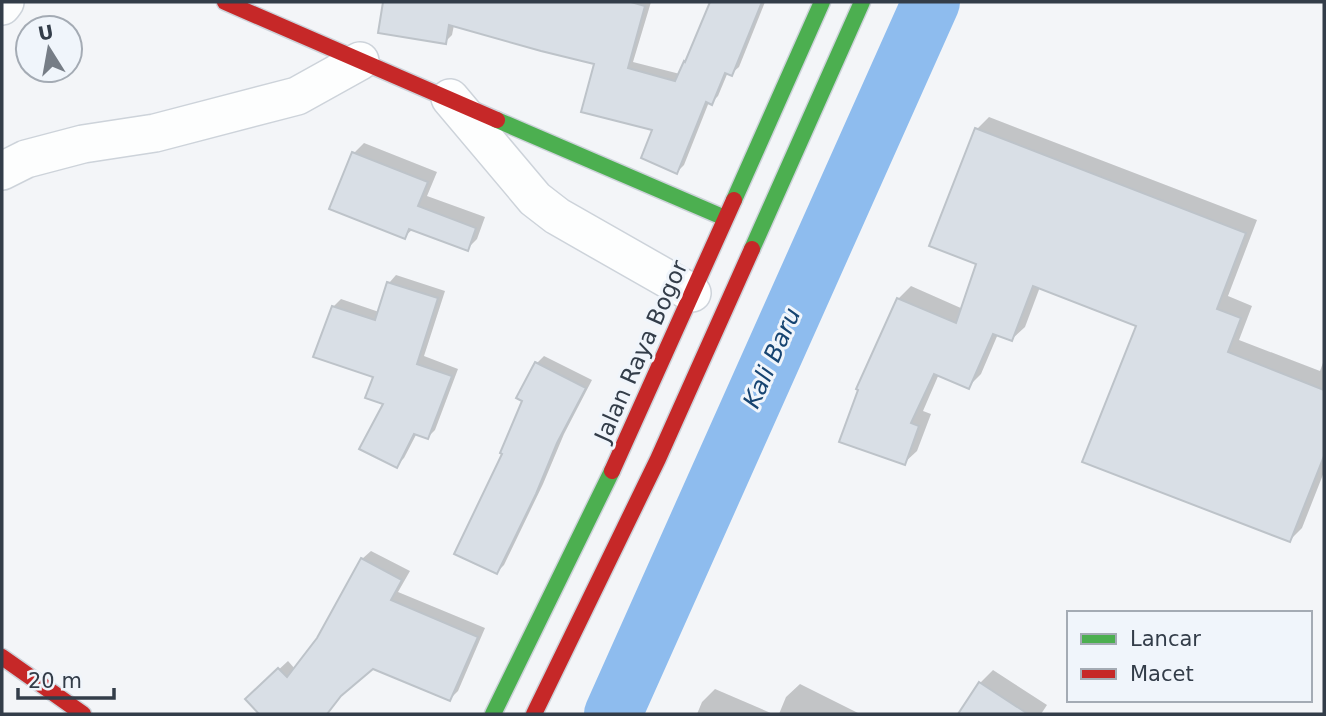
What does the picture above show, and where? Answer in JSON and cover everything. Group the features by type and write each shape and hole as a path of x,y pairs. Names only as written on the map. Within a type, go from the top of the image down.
{"main road":[{"path":"225,2 725,218"},
{"name":"Jalan Raya Bogor","path":"534,714 658,459 808,78 822,2"},
{"name":"Jalan Raya Bogor","path":"493,714 624,447 725,218 808,78 862,2"},
{"path":"2,657 83,714"}],"street":[{"path":"2,171 26,159 83,144 155,133 297,96 360,61"},
{"path":"450,98 535,199 557,216 692,293"}],"building":[{"path":"383,2 631,2 645,6 628,68 675,81 710,2 762,2 732,76 725,73 712,105 706,102 677,174 641,158 652,130 581,112 594,64 449,25 446,44 378,33"},
{"path":"975,128 1246,233 1217,309 1241,318 1228,352 1324,390 1324,456 1290,542 1082,462 1136,326 1033,286 1012,341 993,334 969,389 934,374 911,423 919,426 905,465 839,442 858,390 856,389 897,298 956,323 976,264 929,246"},
{"path":"352,152 428,182 418,206 476,228 468,251 409,229 405,239 329,209"},
{"path":"387,282 438,298 417,364 452,376 428,439 414,434 397,468 359,449 383,404 365,398 373,377 313,357 332,306 375,320"},
{"path":"535,362 586,388 557,443 536,494 497,574 454,554 502,454 500,453 522,401 516,398"},
{"path":"361,558 402,580 391,600 478,637 450,701 373,669 341,696 327,714 259,714 245,699 278,668 287,677 317,638"},
{"path":"979,682 1028,714 958,714"}],"waterway":[{"name":"Kali Baru","path":"613,714 931,2"}],"traffic: fast":[{"path":"734,200 822,2"},
{"path":"752,249 862,2"},
{"path":"497,120 725,218"},
{"path":"493,714 612,471"}],"traffic: jam":[{"path":"225,2 497,120"},
{"path":"612,471 734,200"},
{"path":"534,714 658,459 752,249"},
{"path":"2,657 83,714"}]}
